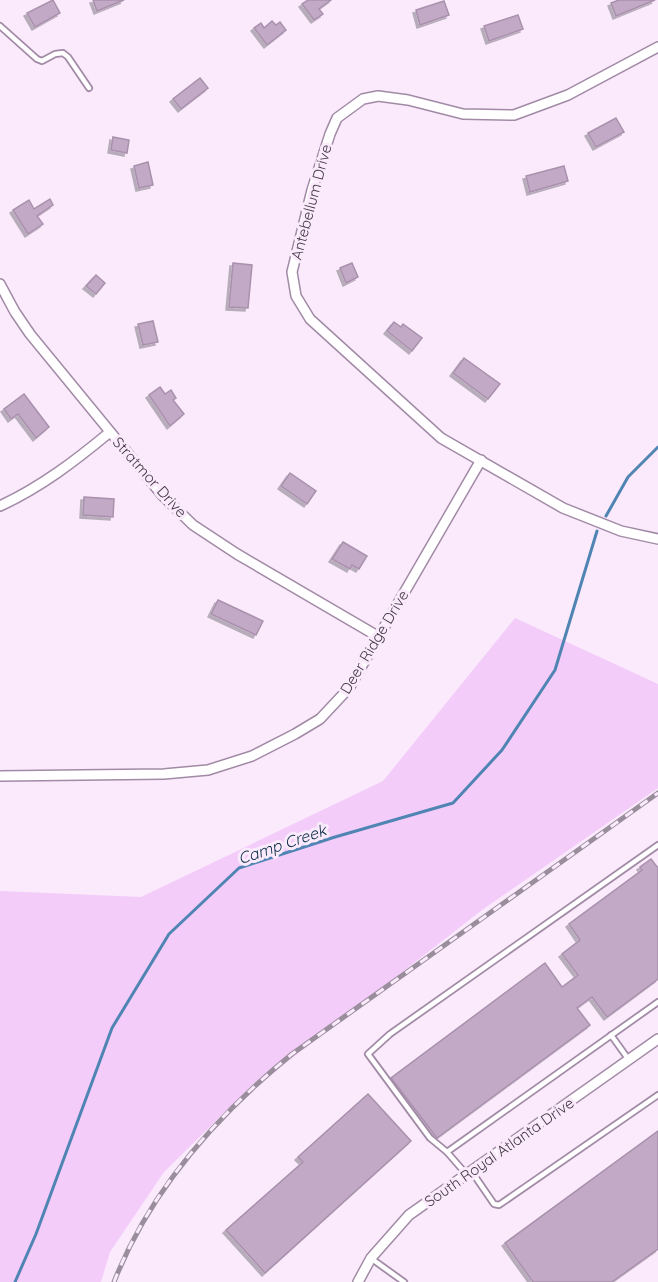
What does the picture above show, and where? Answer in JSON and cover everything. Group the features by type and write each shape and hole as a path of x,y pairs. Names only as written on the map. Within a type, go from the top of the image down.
{"street":[{"name":"Antebellum Drive","path":"658,47 568,95 514,115 463,114 408,100 378,96 363,99 337,118 330,134 312,190 292,272 296,296 310,319 441,438 563,508 621,531 658,538"},
{"name":"Stratmor Drive","path":"0,284 30,334 162,495 193,525 237,554 379,637"},
{"path":"0,506 28,493 58,474 110,432"},
{"name":"Deer Ridge Drive","path":"0,776 164,774 208,770 252,756 320,719 350,688 481,460"},
{"name":"South Royal Atlanta Drive","path":"358,1282 371,1258 409,1215 658,1039"}],"lane":[{"path":"0,26 37,59 42,61 55,54 63,53 89,88"},
{"path":"658,845 390,1034 368,1053 430,1138 470,1174 494,1204 499,1205 658,1095"},
{"path":"447,1152 658,1002"},
{"path":"612,1035 629,1060"},
{"path":"371,1258 404,1282"}],"shaded area":[{"path":"515,618 658,684 658,788 482,910 233,1104 164,1172 110,1252 101,1282 0,1282 0,891 141,897 383,781"}],"building":[{"path":"53,0 60,13 35,27 27,13"},
{"path":"93,0 124,0 97,11"},
{"path":"308,0 331,0 319,9 323,14 314,20 302,4"},
{"path":"619,0 655,0 616,16 611,3"},
{"path":"444,1 449,15 420,25 416,10"},
{"path":"518,15 523,29 489,41 484,26"},
{"path":"272,21 276,25 280,22 286,30 267,45 254,28 261,23 264,28"},
{"path":"200,78 208,88 181,109 173,99"},
{"path":"616,118 624,132 596,147 588,133"},
{"path":"113,137 129,140 127,153 111,150"},
{"path":"148,162 153,185 139,188 134,166"},
{"path":"564,166 568,181 530,192 526,176"},
{"path":"50,199 53,205 37,216 43,224 28,234 13,210 29,200 34,209"},
{"path":"233,263 252,265 248,308 229,307"},
{"path":"352,263 358,277 346,283 340,268"},
{"path":"96,275 105,283 96,294 86,286"},
{"path":"153,321 158,342 143,345 138,324"},
{"path":"394,322 401,327 403,324 422,338 412,351 387,331"},
{"path":"464,358 500,384 488,399 453,373"},
{"path":"160,387 165,394 171,390 176,398 173,400 184,414 170,426 149,395"},
{"path":"24,394 49,427 36,438 18,414 11,419 4,409"},
{"path":"290,473 316,491 307,504 281,486"},
{"path":"84,497 114,499 113,517 83,515"},
{"path":"343,542 367,556 359,569 352,565 350,569 332,559"},
{"path":"218,600 263,621 256,635 211,614"},
{"path":"651,859 658,868 658,979 607,1017 592,997 577,1008 590,1025 437,1138 391,1078 545,963 562,987 578,975 562,954 580,940 569,924 642,870 640,867"},
{"path":"368,1094 411,1141 265,1273 226,1230 303,1162 298,1157"},
{"path":"658,1131 658,1249 612,1282 533,1282 505,1243"}],"waterway":[{"name":"Camp Creek","path":"606,516 628,477 658,447"},
{"name":"Camp Creek","path":"15,1282 36,1234 112,1028 169,934 239,868 453,803 502,750 555,670 597,531"}],"railway":[{"path":"114,1282 146,1216 166,1186 212,1129 264,1078 292,1054 658,793"}]}
